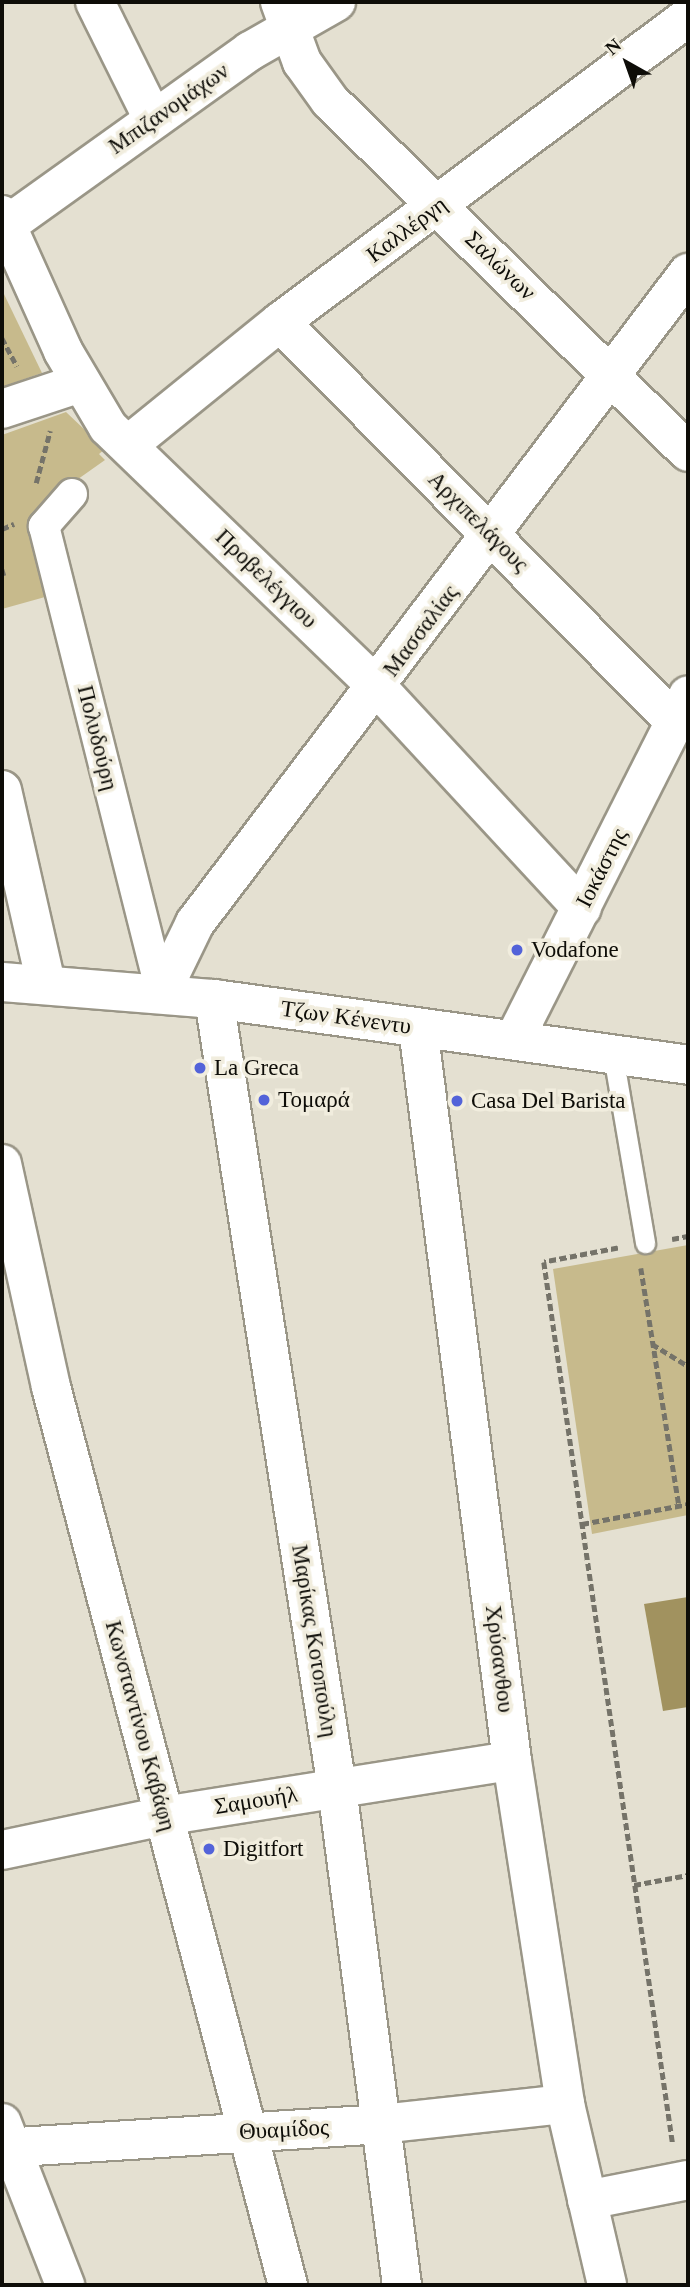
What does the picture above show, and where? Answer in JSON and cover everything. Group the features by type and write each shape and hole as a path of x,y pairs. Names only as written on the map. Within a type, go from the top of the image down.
{"street":[{"path":"95,2 153,119"},
{"name":"Μπιζανομάχων","path":"4,220 153,119 284,15 336,2"},
{"name":"Σαλώνων","path":"284,15 330,101 613,375 688,452"},
{"name":"Καλλέργη","path":"128,445 280,322 438,207 688,17"},
{"name":"Προβελέγγιου","path":"4,220 80,383 128,445 377,688 582,908"},
{"name":"Μασσαλίας","path":"161,993 195,923 492,537 688,273"},
{"name":"Αρχιπελάγους","path":"280,322 492,537 682,709"},
{"path":"2,408 80,383"},
{"name":"Πολυδούρη","path":"72,494 44,526 161,993"},
{"name":"Ιοκάστης","path":"514,1040 682,709"},
{"path":"2,790 46,984"},
{"name":"Τζων Κένεντυ","path":"2,982 214,999 688,1065"},
{"name":"Μαρίκας Κοτοπούλη","path":"214,999 337,1788 402,2285"},
{"name":"Χρύσανθου","path":"418,1028 512,1761 565,2105 607,2285"},
{"name":"Κωνσταντίνου Καβάφη","path":"2,1164 51,1387 163,1816 250,2132 288,2285"},
{"name":"Σαμουήλ","path":"2,1850 163,1816 512,1761"},
{"name":"Θυαμίδος","path":"4,2140 250,2132 380,2124 565,2105"},
{"path":"4,2140 65,2285"},
{"path":"587,2200 683,2180"}],"lane":[{"path":"613,1055 645,1243"}],"path":[{"path":"33,494 53,419"},
{"path":"2,569 4,576"},
{"path":"683,2180 634,1885 544,1262 688,1236"},
{"path":"645,1243 639,1285 652,1344 679,1505"},
{"path":"652,1344 688,1366"},
{"path":"582,1524 688,1504"},
{"path":"634,1885 688,1875"}],"shaded area":[{"path":"2,290 42,373 2,387"},
{"path":"66,412 105,449 99,454 105,460 47,501 33,523 45,597 2,609 2,435"},
{"path":"688,1245 688,1515 592,1534 553,1269"},
{"path":"688,1597 688,1707 663,1711 644,1604"}],"place":[{"name":"Vodafone","path":"517,950"},
{"name":"La Greca","path":"200,1068"},
{"name":"Τομαρά","path":"264,1100"},
{"name":"Casa Del Barista","path":"457,1101"},
{"name":"Digitfort","path":"209,1849"}]}
